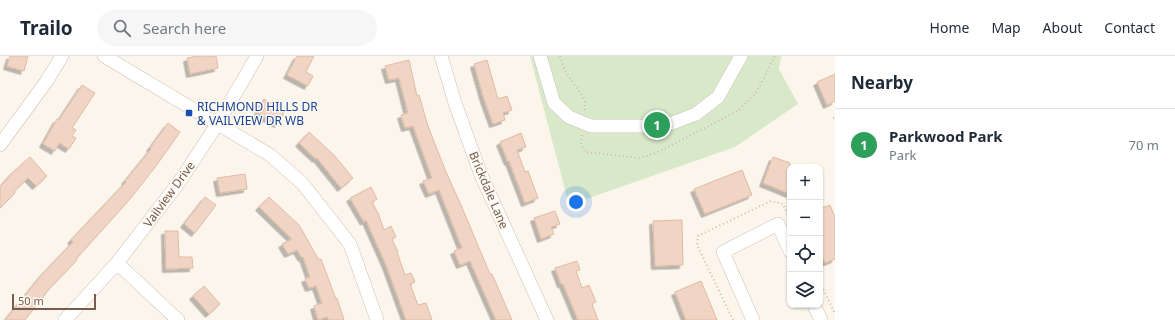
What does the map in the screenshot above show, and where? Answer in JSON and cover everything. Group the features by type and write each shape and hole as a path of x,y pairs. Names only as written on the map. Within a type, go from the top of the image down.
{"street":[{"path":"0,145 46,82 62,56"},
{"path":"104,56 270,155 302,183 350,244 377,320"},
{"name":"Vailview Drive","path":"65,320 117,263 180,180 218,124 257,56"},
{"name":"Brickdale Lane","path":"441,56 454,103 481,175 547,320"},
{"path":"540,56 554,103 569,117 591,126 662,127 696,114 718,97 741,56"},
{"path":"753,320 723,252 778,224 787,244"},
{"path":"117,263 178,320"},
{"path":"815,308 821,320"}],"path":[{"path":"560,56 566,71 585,100 585,116"},
{"path":"823,288 835,314"}],"green space":[{"path":"530,56 782,56 779,69 798,104 735,147 569,205"}],"building":[{"path":"10,56 28,56 24,71 7,66"},
{"path":"198,56 216,56 218,68 190,74 187,58"},
{"path":"297,56 314,56 306,72 313,76 308,86 287,75"},
{"path":"409,60 417,96 419,95 428,126 446,172 490,274 492,274 512,320 496,320 470,261 460,265 454,251 462,248 439,190 429,194 423,181 432,178 413,126 405,128 401,115 408,113 399,78 389,80 385,66"},
{"path":"487,60 498,99 507,96 512,110 503,113 505,120 493,124 474,64"},
{"path":"835,74 835,101 827,105 817,82"},
{"path":"82,85 95,93 72,128 76,130 72,136 76,138 69,149 59,143 55,151 43,144 57,119 59,120"},
{"path":"264,99 285,111 278,124 257,113"},
{"path":"168,123 180,132 130,199 76,259 77,260 50,288 25,320 5,320 44,272 73,242 71,240 126,182 125,181 151,149 150,148"},
{"path":"309,132 334,155 353,178 341,188 317,158 316,159 299,143"},
{"path":"521,133 526,147 517,150 525,172 528,171 538,198 525,203 500,142"},
{"path":"30,157 47,176 36,186 28,178 14,191 15,193 0,208 0,187 10,175"},
{"path":"773,157 790,163 787,164 787,193 763,183"},
{"path":"742,170 752,195 705,214 694,189"},
{"path":"245,174 247,189 220,193 217,178"},
{"path":"371,187 377,199 372,202 384,230 391,226 396,237 392,239 398,252 405,275 411,273 415,282 410,284 418,305 426,303 432,320 406,320 386,265 366,220 364,222 350,198"},
{"path":"205,197 216,205 195,233 184,224"},
{"path":"269,197 299,225 319,260 321,259 336,299 337,298 344,320 329,320 327,317 318,320 314,306 322,303 316,286 309,288 305,279 310,277 303,257 302,258 297,250 288,254 282,244 292,239 259,207"},
{"path":"830,205 835,217 835,259 825,263 823,259 823,208"},
{"path":"555,211 560,224 551,227 554,234 541,239 534,218"},
{"path":"682,220 683,265 655,266 653,221"},
{"path":"165,231 178,231 179,257 192,257 193,268 166,269"},
{"path":"577,261 580,270 576,271 582,288 589,285 596,302 592,304 598,320 578,320 555,268"},
{"path":"701,281 717,320 686,320 675,292"},
{"path":"204,286 220,304 209,314 193,296"}],"place":[{"name":"RICHMOND HILLS DR & VAILVIEW DR WB","path":"189,113"},
{"name":"Parkwood Park","path":"657,125"}]}
